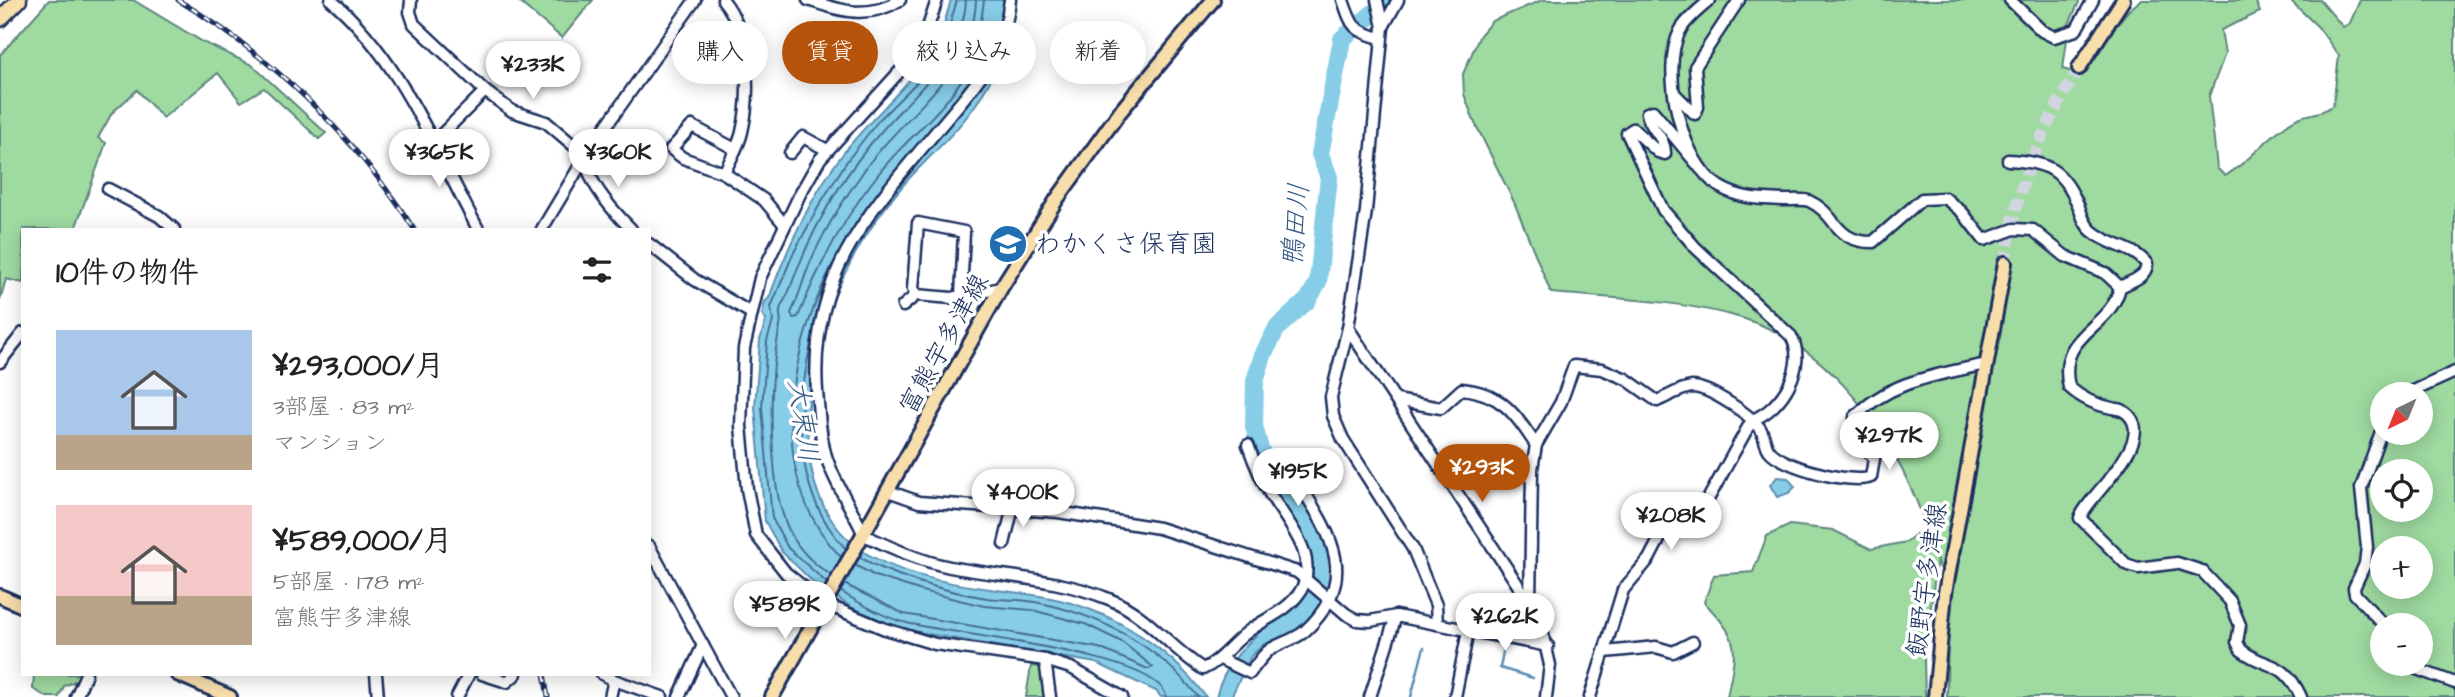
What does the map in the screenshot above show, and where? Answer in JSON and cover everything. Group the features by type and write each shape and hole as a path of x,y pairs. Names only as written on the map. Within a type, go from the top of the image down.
{"highway":[{"path":"0,19 19,0"}],"main road":[{"name":"富熊宇多津線","path":"772,697 864,537 1001,288 1089,152 1213,0"},
{"path":"2079,68 2123,0"},
{"name":"飯野宇多津線","path":"1935,697 1945,593 2005,262"},
{"path":"0,596 21,605"},
{"path":"182,676 230,697"}],"street":[{"path":"331,0 364,31 386,59 477,228"},
{"path":"411,0 410,12 414,24 485,92 512,111 547,122 586,156"},
{"path":"543,228 586,156 695,0"},
{"path":"723,0 732,10 746,54 743,122 724,173"},
{"path":"808,0 845,12 865,13 886,9 900,0"},
{"path":"937,0 920,48 827,150 785,224 760,278 744,348 741,426 747,489 756,535 786,573 827,601 885,629 936,644 1045,660 1071,668 1122,697"},
{"path":"1010,0 1008,21 994,60 892,184 856,236 830,284 821,309 815,346 826,456 864,537 908,555 948,566 1053,581 1110,599 1150,622 1203,670 1220,659 1251,629 1281,612 1300,593 1304,580 1302,544 1258,473 1248,445"},
{"path":"1343,0 1351,23 1358,32 1380,38"},
{"path":"1398,0 1380,38 1366,211 1348,328 1331,397 1333,416 1343,439 1413,550 1436,606 1437,624"},
{"path":"1701,169 1671,90 1673,53 1681,29 1710,0"},
{"path":"1671,90 1695,114 1698,107 1695,67 1739,0"},
{"path":"2010,0 2042,31 2054,37 2076,30 2094,0"},
{"path":"1377,1 1383,27"},
{"path":"432,144 485,92"},
{"path":"1590,697 1623,590 1649,559 1676,507 1707,501 1752,420 1763,416 1784,396 1797,346 1791,336 1696,248 1663,210 1627,133 1633,129 1658,152 1665,154 1664,142 1648,121 1647,113 1653,111 1718,186 1744,198 1807,200 1824,212 1836,229 1855,242 1873,242 1922,199 1945,198 1962,212 1984,240 2014,229 2033,230 2065,256 2105,273 2120,287"},
{"path":"735,149 692,126 671,149 683,158 724,173 764,200 785,224"},
{"path":"790,153 803,137 827,150"},
{"path":"586,156 585,165 618,215 630,228"},
{"path":"2008,160 2030,161 2058,172 2068,184 2088,228 2102,240 2140,254 2147,264 2143,275 2120,287 2116,300 2077,341 2067,360 2068,387 2080,397 2121,409 2131,419 2134,430 2133,442 2114,477 2082,510 2080,518 2126,564 2138,568 2177,564 2202,571 2230,601 2240,625 2237,642 2241,650 2281,668 2291,677 2301,697"},
{"path":"107,189 159,216 173,228"},
{"path":"916,295 913,289 918,223 964,232 961,296"},
{"path":"651,246 695,280 751,313"},
{"path":"903,306 916,295 961,296 1001,288"},
{"path":"1348,328 1539,617 1548,646 1548,696"},
{"path":"0,362 21,336"},
{"path":"1530,604 1530,497 1536,445 1561,402 1574,366 1602,369 1626,379 1657,401 1692,387 1707,391 1752,420 1760,429 1769,449 1777,457 1825,474 1864,480 1871,477 1874,459 1860,449 1855,435 1855,416 1866,405 1906,382 1986,364"},
{"path":"2433,382 2455,372"},
{"path":"1396,400 1441,408 1462,389 1495,396 1517,417 1536,445"},
{"path":"2373,613 2355,594 2354,587 2365,564 2367,547 2361,488 2376,445"},
{"path":"1220,659 1250,673 1269,650 1306,630 1330,601 1337,573 1331,535 1284,459"},
{"path":"888,491 919,502 1013,507 1159,528 1297,572 1357,620 1370,621 1396,616 1548,646"},
{"path":"1004,544 1013,507"},
{"path":"651,550 731,697"},
{"path":"1370,697 1396,616"},
{"path":"1455,697 1468,631"},
{"path":"1605,652 1626,653 1656,647 1673,652 1693,642"},
{"path":"679,697 703,645"},
{"path":"1045,660 1050,697"},
{"path":"2433,675 2455,683"},
{"path":"76,697 85,676"},
{"path":"376,676 378,697"},
{"path":"457,697 467,676"},
{"path":"488,676 507,682 514,676"},
{"path":"606,676 662,697"},
{"path":"610,697 614,680"}],"green space":[{"path":"49,0 133,0 203,42 252,65 326,133 319,139 264,88 241,102 218,73 163,118 137,90 112,113 98,138 106,143 75,228 21,228 21,283 6,279 0,300 0,55"},
{"path":"517,0 593,0 562,38"},
{"path":"1542,0 2080,0 2069,24 2063,69 2079,74 2128,11 2141,0 2255,0 2260,12 2221,30 2225,54 2209,96 2217,168 2225,176 2288,124 2333,105 2339,56 2318,27 2290,0 2320,0 2343,27 2350,23 2360,0 2455,0 2455,697 1947,697 1948,589 1937,559 1924,660 1925,697 1727,697 1733,666 1733,645 1725,626 1704,602 1714,575 1753,572 1767,536 1790,525 1833,530 1871,549 1906,542 1926,526 1913,492 1876,426 1853,396 1827,369 1798,346 1766,327 1709,310 1642,300 1551,293 1514,202 1474,121 1464,94 1463,74 1480,35 1492,21"},
{"path":"1031,666 1042,667 1045,697 1026,697"},
{"path":"34,676 81,676 64,686 59,697 47,697 33,689"}],"water":[{"path":"951,0 1011,0 1008,21 945,21"},
{"name":"大束川","path":"988,84 956,130 905,183 882,212 862,242 830,307 819,342 808,413 811,466 819,496 844,535 869,555 928,578 1058,600 1107,617 1130,629 1171,659 1206,697 1161,697 1156,691 1096,663 899,629 853,608 814,583 782,552 765,521 755,408 760,340 766,320 762,314 765,302 800,224 820,188 854,140 904,86"},
{"path":"1777,477 1788,478 1795,487 1789,493 1777,497 1770,485"},
{"path":"1302,593 1320,607 1290,636 1264,644 1251,656 1231,697 1216,697 1230,665 1240,652"}],"waterway":[{"name":"鴨田川","path":"1296,616 1308,604 1319,579 1319,557 1314,535 1260,449 1254,426 1255,381 1263,355 1277,328 1308,300 1318,282 1329,177 1320,154 1342,39 1389,0"},
{"path":"1505,641 1500,668 1533,678"},
{"path":"1411,697 1424,647"}],"tunnel":[{"path":"2005,263 2016,210 2032,161 2041,138 2079,68"}],"railway":[{"path":"178,0 247,47 309,101 365,162 413,228"},
{"path":"544,676 548,697"}],"place":[{"name":"わかくさ保育園","path":"1008,244"}]}
